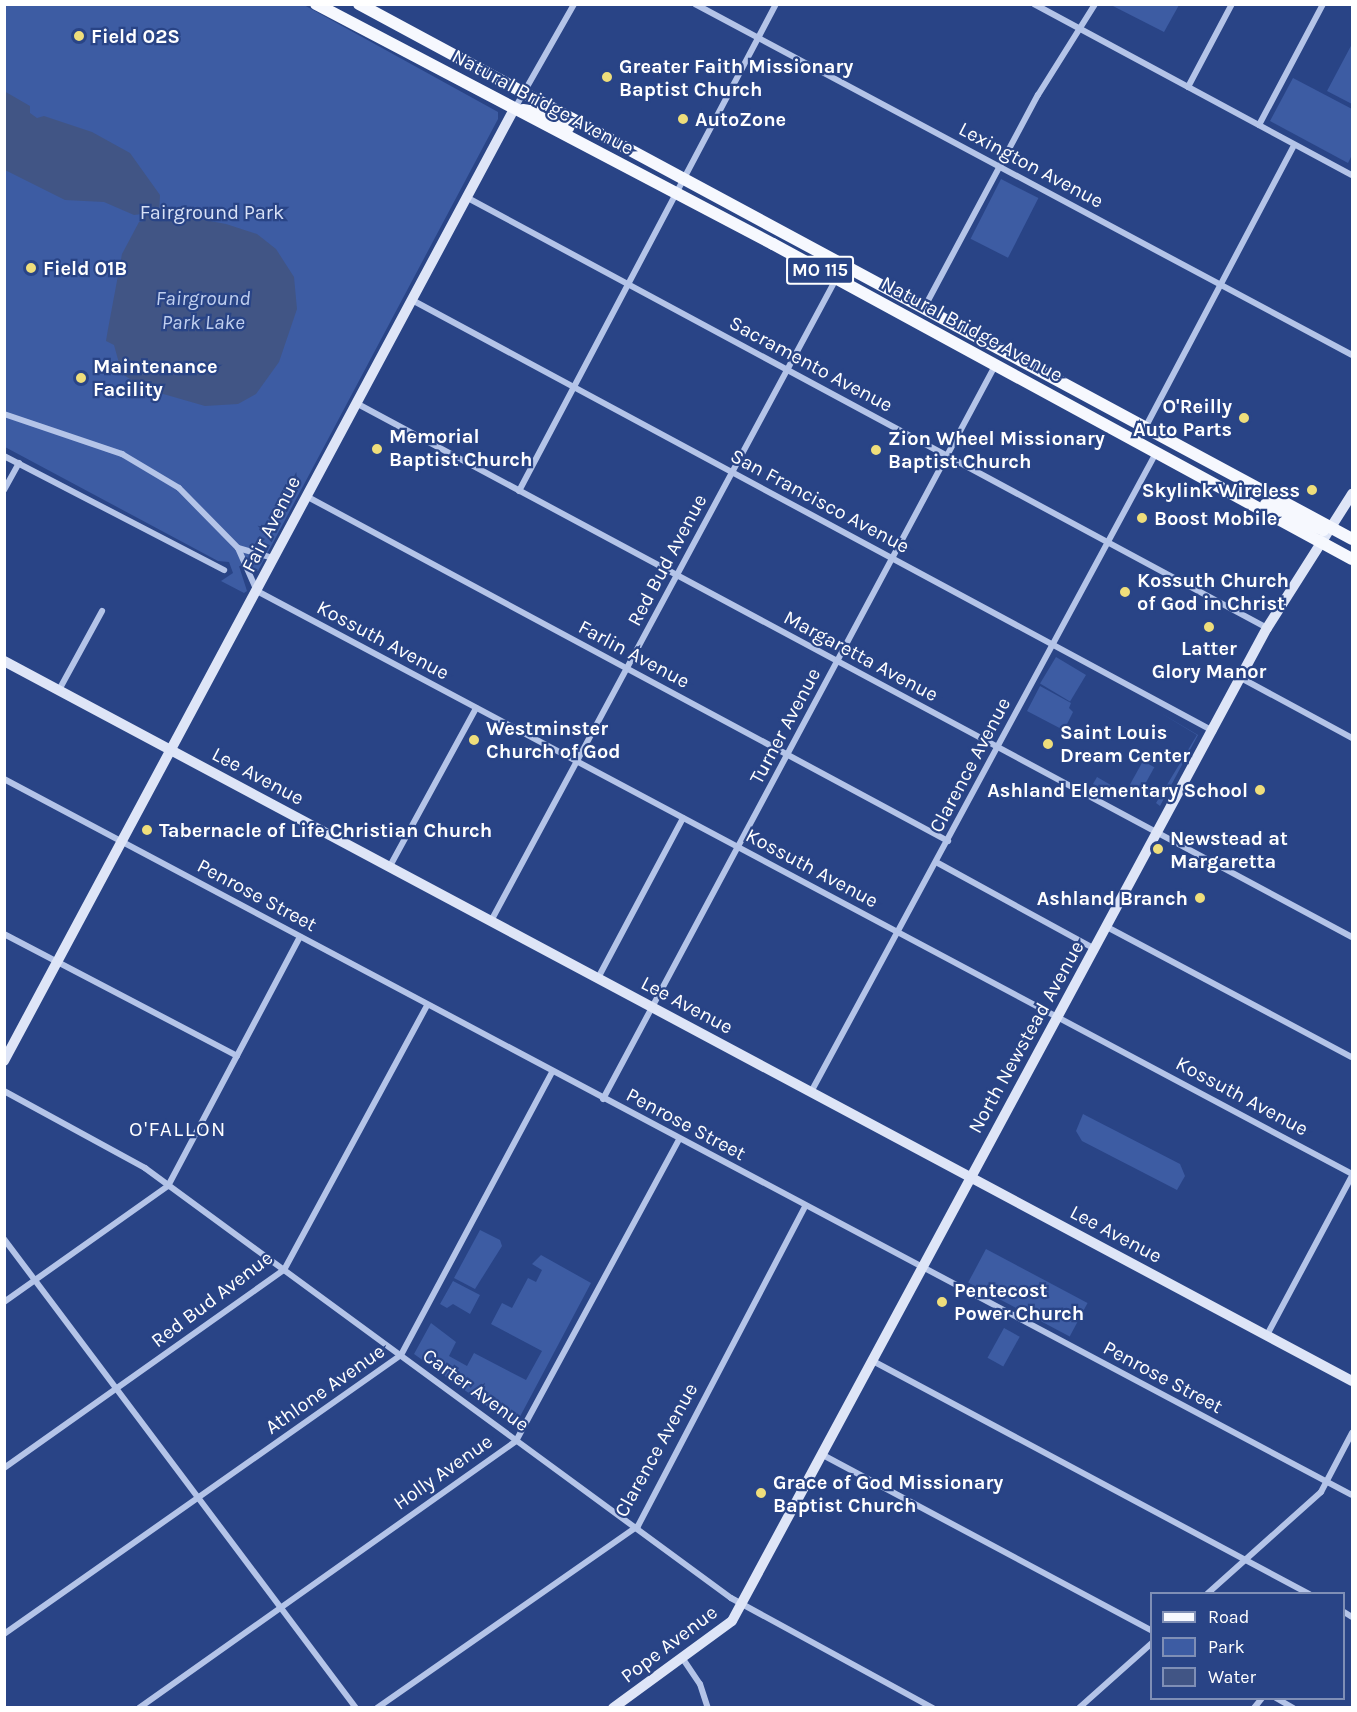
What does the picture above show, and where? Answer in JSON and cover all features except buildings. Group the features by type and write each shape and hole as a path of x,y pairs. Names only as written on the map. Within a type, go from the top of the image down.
{"main road":[{"name":"Natural Bridge Avenue","path":"316,4 836,278 1353,559"},
{"name":"Natural Bridge Avenue","path":"359,4 684,182 1353,539"},
{"path":"426,63 456,71 501,93 524,94"},
{"path":"514,109 538,112 586,136 616,144"},
{"path":"1230,493 1267,504 1314,528 1332,528"},
{"path":"1321,542 1333,541 1353,549"}],"street":[{"name":"Fair Avenue","path":"4,1061 123,843 305,496 466,197 574,4"},
{"name":"Lexington Avenue","path":"694,4 1353,356"},
{"path":"519,491 776,4"},
{"path":"1034,4 1353,175"},
{"path":"922,310 1038,95 1082,29 1095,4"},
{"path":"1188,87 1232,4"},
{"path":"1259,125 1323,4"},
{"path":"1145,428 1294,145"},
{"name":"Sacramento Avenue","path":"466,197 1267,628"},
{"name":"Red Bud Avenue","path":"491,921 836,278"},
{"name":"San Francisco Avenue","path":"412,300 1212,730"},
{"name":"Turner Avenue","path":"652,1008 996,364"},
{"name":"Margaretta Avenue","path":"356,403 837,663 1353,937"},
{"path":"4,414 122,454 151,469 203,509 238,548 257,591"},
{"name":"Clarence Avenue","path":"811,1092 899,933 1156,453"},
{"path":"4,456 224,570"},
{"path":"4,490 19,463"},
{"name":"North Newstead Avenue","path":"741,1604 969,1176 1107,927 1267,628 1353,494"},
{"name":"Farlin Avenue","path":"305,496 948,841"},
{"path":"238,548 274,558"},
{"name":"Kossuth Avenue","path":"257,591 1353,1175"},
{"path":"58,690 102,611"},
{"name":"Lee Avenue","path":"4,661 1353,1381"},
{"path":"1240,678 1353,738"},
{"path":"390,866 476,708"},
{"name":"Penrose Street","path":"4,779 920,1268 1353,1495"},
{"path":"598,978 683,818"},
{"path":"936,862 1095,949"},
{"path":"1107,927 1353,1057"},
{"path":"4,934 237,1056"},
{"path":"4,1302 168,1186 300,937"},
{"name":"Red Bud Avenue","path":"4,1468 284,1270 427,1006"},
{"path":"603,1099 652,1008"},
{"name":"Athlone Avenue","path":"4,1634 401,1355 552,1072"},
{"name":"Carter Avenue","path":"4,1091 134,1162 516,1441 638,1526 741,1604 933,1707"},
{"name":"Holly Avenue","path":"139,1707 516,1441 679,1140"},
{"path":"1267,1335 1353,1175"},
{"name":"Clarence Avenue","path":"376,1707 638,1526 804,1206"},
{"path":"4,1239 356,1707"},
{"path":"871,1359 1308,1592"},
{"path":"1208,1592 1321,1492 1353,1433"},
{"path":"820,1454 1150,1630"},
{"name":"Pope Avenue","path":"613,1707 725,1628 741,1604"},
{"path":"1078,1707 1150,1645"},
{"path":"683,1659 700,1684 708,1707"}],"green space":[{"name":"Fairground Park","path":"4,5 304,5 498,112 498,119 258,571 239,566 247,591 244,593 221,581 233,573 229,562 218,561 5,447"},
{"path":"1111,5 1179,5 1164,32"},
{"path":"1352,44 1352,104 1327,91"},
{"path":"1293,78 1352,109 1352,155 1348,163 1270,121"},
{"path":"1001,179 1038,198 1008,258 971,239"},
{"path":"1056,657 1086,675 1070,702 1040,684"},
{"path":"1040,686 1071,703 1069,708 1073,712 1066,726 1073,730 1071,734 1027,711"},
{"path":"1159,712 1198,735 1160,806 1156,803 1197,735"},
{"path":"1143,761 1154,767 1140,794 1128,787"},
{"path":"1097,777 1121,791 1117,798 1093,784"},
{"path":"1083,1114 1180,1164 1185,1176 1177,1190 1082,1141 1076,1131"},
{"path":"480,1230 500,1240 502,1246 475,1289 454,1278"},
{"path":"986,1249 1088,1303 1070,1337 968,1283"},
{"path":"541,1255 591,1283 515,1426 414,1354 431,1323 456,1342 449,1356 467,1366 474,1353 526,1380 542,1351 491,1324 502,1303 512,1308 528,1278 536,1282 542,1270 532,1264"},
{"path":"453,1281 480,1295 470,1314 453,1304 447,1308 440,1304"},
{"path":"1004,1328 1020,1337 1003,1366 988,1358"}],"water":[{"name":"Fairground Park Lake","path":"4,91 30,106 30,113 37,118 44,116 92,132 130,153 160,195 159,216 168,213 226,224 257,234 276,249 294,277 297,309 279,362 256,394 238,404 205,406 146,389 122,374 114,345 106,341 122,254 139,222 144,221 142,214 134,215 104,202 65,200 5,170"}],"place":[{"name":"Field 02S","path":"79,36"},
{"name":"Greater Faith Missionary Baptist Church","path":"607,77"},
{"name":"AutoZone","path":"683,119"},
{"name":"Field 01B","path":"31,268"},
{"name":"Maintenance Facility","path":"81,378"},
{"name":"O'Reilly Auto Parts","path":"1244,418"},
{"name":"Memorial Baptist Church","path":"377,449"},
{"name":"Zion Wheel Missionary Baptist Church","path":"876,450"},
{"name":"Skylink Wireless","path":"1312,490"},
{"name":"Boost Mobile","path":"1142,518"},
{"name":"Kossuth Church of God in Christ","path":"1125,592"},
{"name":"Latter Glory Manor","path":"1209,627"},
{"name":"Westminster Church of God","path":"474,740"},
{"name":"Saint Louis Dream Center","path":"1048,744"},
{"name":"Ashland Elementary School","path":"1260,790"},
{"name":"Tabernacle of Life Christian Church","path":"147,830"},
{"name":"Newstead at Margaretta","path":"1158,849"},
{"name":"Ashland Branch","path":"1200,898"},
{"name":"Pentecost Power Church","path":"942,1302"},
{"name":"Grace of God Missionary Baptist Church","path":"761,1493"}],"district":[{"name":"O'FALLON","path":"178,1129"}]}
